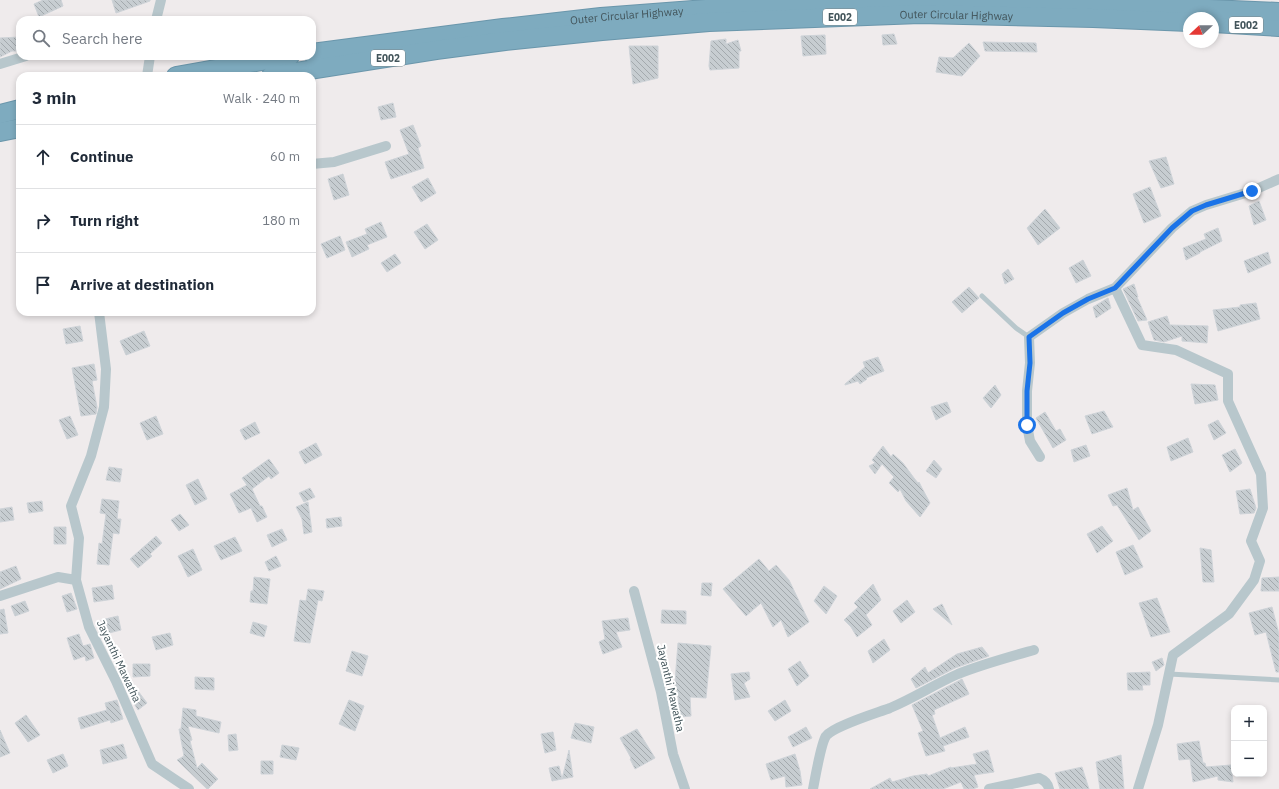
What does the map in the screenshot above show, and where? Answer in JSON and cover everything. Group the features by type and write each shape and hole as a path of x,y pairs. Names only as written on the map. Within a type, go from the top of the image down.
{"highway":[{"name":"Outer Circular Highway","path":"316,53 504,35 602,31 709,22 898,15 1181,18 1279,12"},
{"name":"E002","path":"1219,24 1279,27"},
{"name":"Outer Circular Highway","path":"297,72 421,53 504,35"},
{"path":"199,72 267,60"},
{"path":"0,114 16,111"},
{"path":"0,132 16,129"}],"street":[{"path":"157,16 161,0"},
{"path":"0,64 16,59"},
{"path":"148,72 149,60"},
{"path":"316,164 334,162 386,146"},
{"path":"1040,457 1030,441 1027,425 1027,391 1030,363 1029,337 1063,313 1088,299 1115,288 1172,228 1192,211 1206,205 1252,191 1279,179"},
{"path":"1115,288 1142,346 1176,350 1228,374 1228,401 1261,474 1264,508 1251,541 1260,561 1254,580 1229,614 1173,655 1158,725 1138,789"},
{"name":"Jayanthi Mawatha","path":"99,316 106,369 104,407 91,456 71,506 79,538 76,580 89,627 116,681 152,764 189,789"},
{"path":"0,596 58,578 76,580"},
{"name":"Jayanthi Mawatha","path":"634,591 661,692 673,754 685,789"},
{"path":"813,789 826,736 833,731 891,708 959,674 1004,658 1034,650"},
{"path":"989,789 1039,778 1048,785 1049,789"}],"lane":[{"path":"982,296 1016,328 1029,337"},
{"path":"1169,674 1279,680"}],"building":[{"path":"43,0 61,0 63,6 39,16 34,4"},
{"path":"112,0 150,0 150,1 116,13"},
{"path":"894,34 897,44 883,45 882,35"},
{"path":"825,35 826,54 803,56 801,36"},
{"path":"16,37 16,51 12,51 0,57 0,38"},
{"path":"726,39 726,44 738,40 741,51 739,51 739,68 710,70 711,41"},
{"path":"983,42 1036,43 1037,52 985,51"},
{"path":"969,43 980,56 962,76 936,72 939,57 953,58"},
{"path":"629,46 658,46 658,78 633,84"},
{"path":"393,103 396,117 381,120 378,107"},
{"path":"413,125 421,146 418,148 424,168 391,179 385,162 409,154 400,130"},
{"path":"1166,157 1174,184 1161,188 1149,161"},
{"path":"343,174 349,195 334,200 328,179"},
{"path":"428,178 436,193 421,202 412,187"},
{"path":"1150,187 1161,216 1144,223 1133,194"},
{"path":"1259,201 1266,220 1254,225 1249,206"},
{"path":"1045,209 1060,228 1038,245 1027,228"},
{"path":"381,222 387,237 367,245 369,249 352,257 346,242 367,234 365,229"},
{"path":"427,224 438,240 425,249 414,232"},
{"path":"1218,228 1222,241 1186,260 1183,248 1206,239 1204,234"},
{"path":"340,236 345,250 327,258 321,244"},
{"path":"1268,252 1271,263 1248,273 1244,261"},
{"path":"395,254 401,263 387,272 381,263"},
{"path":"1083,260 1091,276 1076,283 1069,268"},
{"path":"1008,269 1014,279 1005,284 1002,274"},
{"path":"1134,284 1137,297 1147,320 1138,321 1123,289"},
{"path":"969,287 979,298 962,313 952,302"},
{"path":"1108,298 1111,308 1096,318 1093,307"},
{"path":"1256,303 1260,319 1218,331 1213,310 1240,307 1240,305"},
{"path":"1167,316 1170,325 1208,326 1207,343 1182,341 1182,336 1164,342 1154,340 1148,322"},
{"path":"80,326 83,341 66,344 63,329"},
{"path":"144,331 150,346 126,355 120,341"},
{"path":"878,357 884,371 866,378 867,379 860,384 858,381 845,385 865,367 863,362"},
{"path":"94,364 97,380 92,381 97,407 96,414 81,416 72,368"},
{"path":"1191,384 1215,385 1218,400 1195,404"},
{"path":"995,385 1001,395 991,408 983,398"},
{"path":"947,402 951,412 936,420 931,407"},
{"path":"1104,411 1113,427 1092,434 1085,416"},
{"path":"1045,412 1056,431 1060,429 1066,440 1053,448 1036,418"},
{"path":"70,416 78,435 67,439 59,420"},
{"path":"156,416 163,434 147,440 140,423"},
{"path":"1218,420 1226,433 1214,440 1208,425"},
{"path":"255,422 260,433 245,440 240,430"},
{"path":"1188,438 1193,452 1171,461 1167,447"},
{"path":"316,443 322,455 305,464 299,452"},
{"path":"1086,445 1090,456 1074,462 1071,450"},
{"path":"883,446 891,457 893,454 903,463 918,483 919,482 930,503 920,517 906,501 900,489 898,492 889,483 894,477 882,464 875,474 869,466 875,463 872,460"},
{"path":"1235,449 1242,463 1230,472 1222,455"},
{"path":"269,459 279,473 271,479 269,476 252,489 267,517 257,522 251,508 239,513 230,494 247,485 242,478"},
{"path":"934,460 942,469 936,478 926,471"},
{"path":"109,467 122,469 120,482 106,480"},
{"path":"198,479 207,499 195,505 186,485"},
{"path":"310,488 315,497 304,502 299,493"},
{"path":"1127,488 1133,510 1138,507 1151,531 1139,540 1117,505 1113,506 1108,495"},
{"path":"1250,489 1256,508 1254,513 1240,514 1236,491"},
{"path":"102,499 119,501 117,519 121,519 119,534 113,533 109,565 97,564 99,543 102,544 106,514 100,513"},
{"path":"42,501 43,511 29,513 27,503"},
{"path":"308,502 312,532 304,534 302,519 296,507"},
{"path":"12,507 14,520 0,522 0,509"},
{"path":"180,514 189,525 179,531 171,520"},
{"path":"341,517 342,526 327,528 326,519"},
{"path":"1102,526 1113,541 1097,553 1087,534"},
{"path":"54,527 66,527 66,544 54,544"},
{"path":"282,529 287,540 272,547 267,535"},
{"path":"156,536 162,543 150,554 152,556 138,568 130,559"},
{"path":"235,537 242,551 221,560 214,546"},
{"path":"1133,545 1143,567 1125,575 1116,552"},
{"path":"1200,548 1211,550 1214,582 1203,582"},
{"path":"193,549 202,570 188,577 178,556"},
{"path":"276,556 281,566 269,571 265,562"},
{"path":"759,559 769,571 776,565 789,580 809,622 788,637 781,620 773,627 761,603 746,616 723,589"},
{"path":"16,566 21,579 0,589 0,572"},
{"path":"254,577 270,579 267,604 250,602 251,591 253,591"},
{"path":"1279,577 1279,591 1261,591 1262,578"},
{"path":"702,583 712,583 711,596 701,595"},
{"path":"873,584 881,600 866,615 872,625 857,637 851,627 844,620 858,607 854,603"},
{"path":"112,585 114,599 94,602 92,588"},
{"path":"824,586 837,596 826,614 814,601"},
{"path":"308,589 324,591 322,601 318,600 310,643 294,641 300,600 306,601"},
{"path":"71,593 77,609 67,612 62,596"},
{"path":"1157,598 1170,632 1151,637 1139,603"},
{"path":"907,600 915,612 901,623 893,611"},
{"path":"25,601 29,611 15,616 11,606"},
{"path":"942,604 952,625 933,609"},
{"path":"1272,607 1279,634 1279,672 1276,672 1266,632 1255,635 1249,613"},
{"path":"4,609 8,633 0,634 0,610"},
{"path":"662,610 686,611 686,624 661,623"},
{"path":"118,616 121,630 105,634 101,620"},
{"path":"628,618 630,630 616,632 622,647 603,654 599,642 605,639 602,621"},
{"path":"253,622 267,626 264,637 250,633"},
{"path":"170,633 173,645 156,650 152,637"},
{"path":"79,634 83,646 90,644 94,658 86,661 85,656 74,660 67,638"},
{"path":"884,639 890,650 873,663 868,651"},
{"path":"678,643 711,646 706,698 690,697 691,716 679,717 678,696 674,695"},
{"path":"982,647 989,656 955,668 916,688 911,679 925,667 928,673 957,654"},
{"path":"352,651 368,656 362,676 346,671"},
{"path":"1162,658 1164,665 1156,671 1152,662"},
{"path":"800,661 809,676 797,686 788,669"},
{"path":"133,664 150,664 150,676 133,677"},
{"path":"749,672 750,679 744,683 750,697 735,700 731,674"},
{"path":"1150,672 1150,685 1142,685 1143,690 1128,690 1127,673"},
{"path":"195,677 214,678 214,690 195,689"},
{"path":"962,679 969,694 934,710 935,714 932,715 940,738 965,727 969,737 943,746 945,751 926,756 918,733 923,731 912,705"},
{"path":"138,691 147,703 138,710 130,697"},
{"path":"117,700 123,719 111,723 110,720 81,729 78,718 107,710 105,703"},
{"path":"349,700 364,706 355,731 339,724"},
{"path":"785,700 791,711 775,721 768,711"},
{"path":"183,708 196,710 196,716 221,722 219,733 188,726 197,768 202,763 218,779 208,789 177,760 184,756 179,729 181,729"},
{"path":"26,715 40,735 28,742 15,723"},
{"path":"575,723 594,727 591,743 571,738"},
{"path":"806,727 812,738 793,747 788,737"},
{"path":"637,729 655,758 635,769 620,738"},
{"path":"0,730 10,753 0,757"},
{"path":"553,732 556,750 545,753 541,734"},
{"path":"236,734 238,750 229,751 228,735"},
{"path":"1199,741 1203,763 1205,763 1206,767 1231,765 1231,777 1232,777 1233,782 1218,780 1218,776 1193,782 1190,759 1179,760 1177,744"},
{"path":"123,744 127,758 103,764 100,750"},
{"path":"282,745 299,748 296,760 280,757"},
{"path":"569,750 573,777 562,779"},
{"path":"988,750 994,772 974,775 978,787 973,789 964,789 961,782 943,789 870,789 890,778 892,782 913,776 927,774 928,776 951,767 977,764 973,754"},
{"path":"63,754 68,766 53,773 47,760"},
{"path":"795,754 802,785 786,787 785,776 771,780 766,764"},
{"path":"1121,755 1124,789 1100,789 1096,762"},
{"path":"261,761 273,761 273,774 261,774"},
{"path":"559,766 562,779 552,781 549,768"},
{"path":"1082,767 1089,789 1060,789 1055,773"}],"route":[{"path":"1027,425 1027,391 1030,363 1029,337 1063,313 1088,299 1115,288 1172,228 1192,211 1206,205 1252,191"}]}
